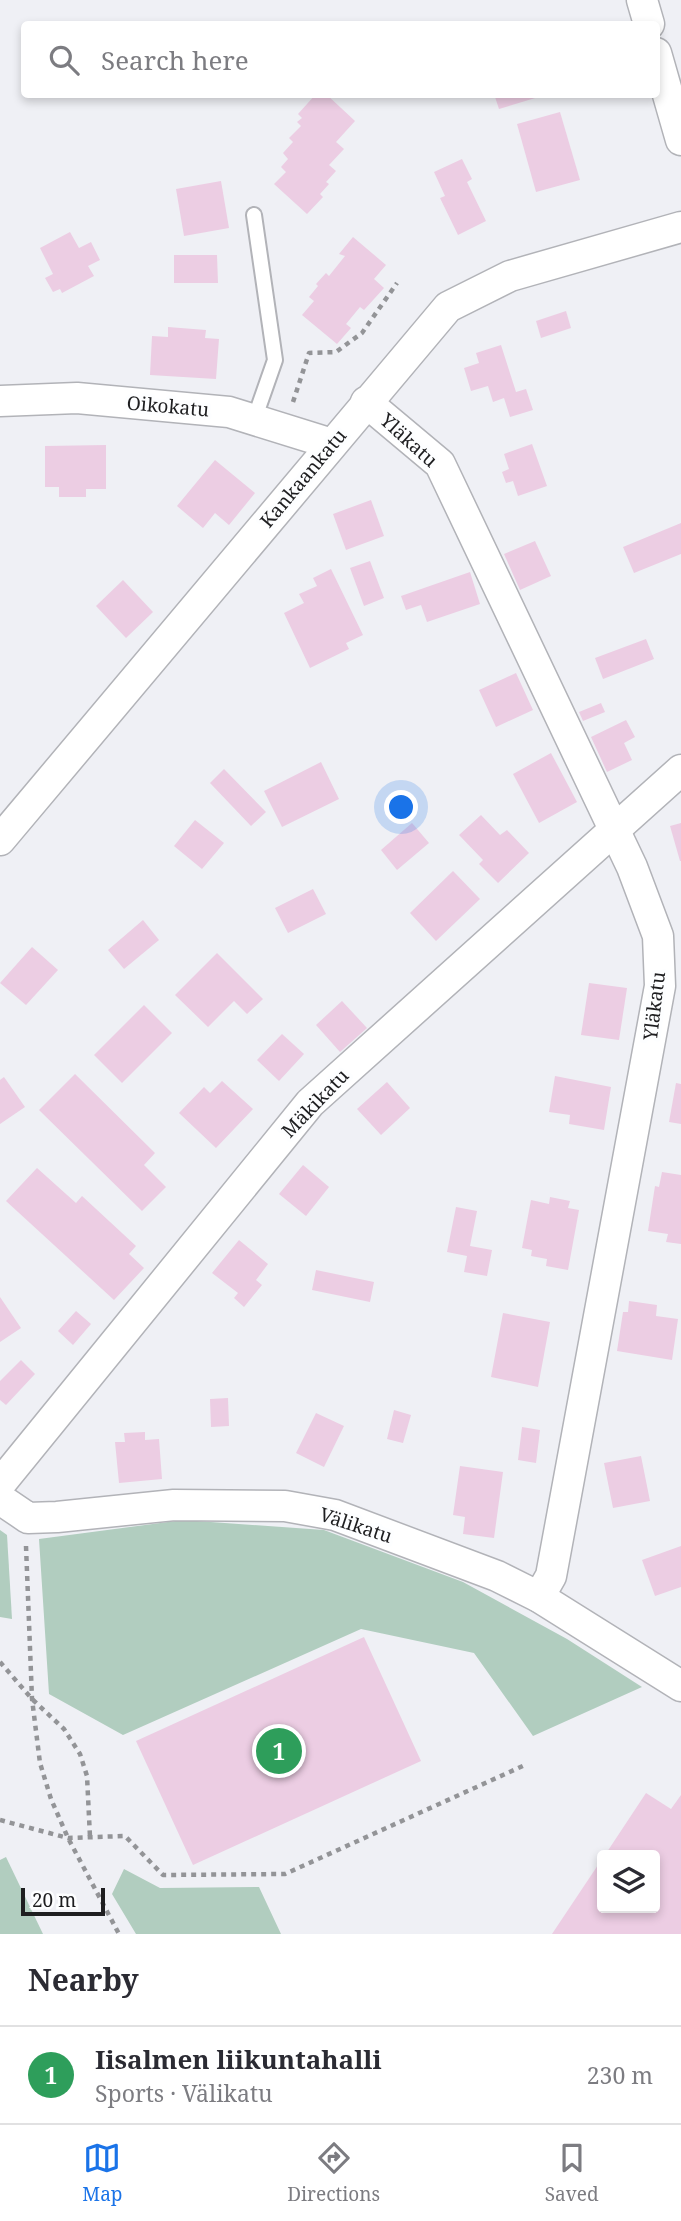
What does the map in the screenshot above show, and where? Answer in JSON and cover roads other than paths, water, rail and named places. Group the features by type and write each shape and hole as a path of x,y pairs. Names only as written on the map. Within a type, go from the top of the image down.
{"street":[{"path":"642,0 648,21"},
{"path":"660,67 681,139"},
{"name":"Kankaankatu","path":"0,840 448,307 510,276 681,227"},
{"name":"Oikokatu","path":"0,401 77,398 229,412 331,444"},
{"name":"Yläkatu","path":"366,402 440,464 632,867 658,936 660,986 551,1576 539,1597"},
{"name":"Mäkikatu","path":"0,1484 310,1103 681,770"},
{"name":"Välikatu","path":"0,1499 28,1518 174,1505 285,1506 335,1515 497,1576 539,1597 681,1686"}],"lane":[{"path":"254,215 275,360 254,420"}],"place":[{"name":"Iisalmen liikuntahalli","path":"279,1751"}]}
